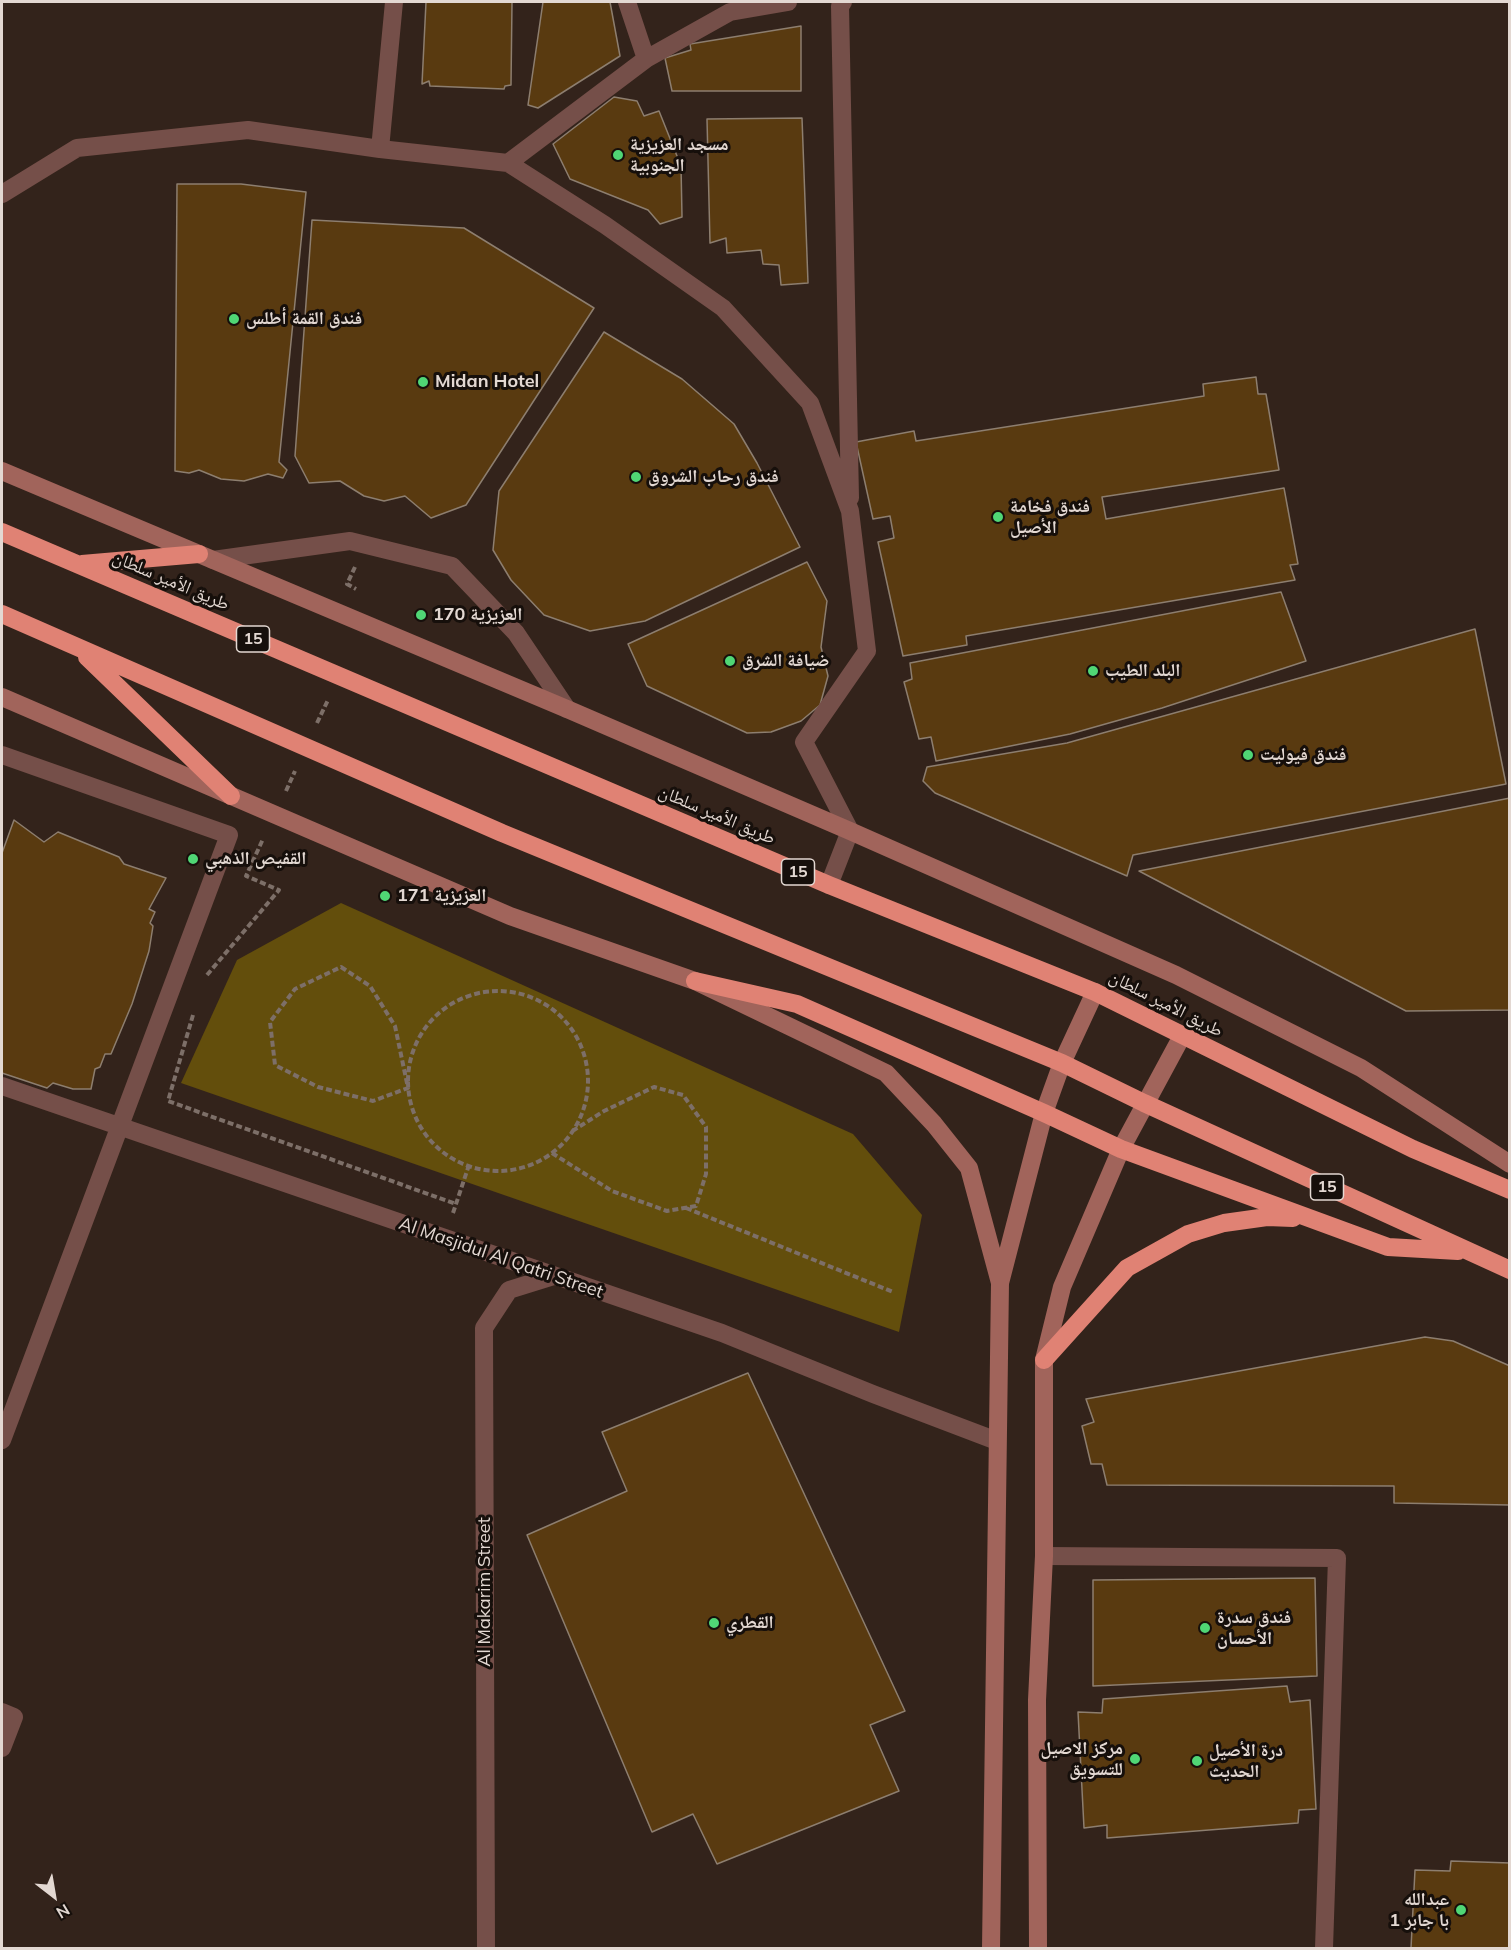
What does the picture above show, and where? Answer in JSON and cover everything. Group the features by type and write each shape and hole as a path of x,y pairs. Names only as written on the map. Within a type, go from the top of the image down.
{"highway":[{"name":"طريق الأمير سلطان","path":"2,532 829,885 1095,992 1413,1149 1509,1190"},
{"path":"77,564 206,557"},
{"name":"15","path":"2,614 502,833 1062,1063 1144,1103 1509,1270"},
{"path":"77,647 231,796"},
{"path":"695,981 796,1004 1121,1149 1388,1247 1468,1251"},
{"path":"1044,1360 1127,1268 1188,1234 1224,1223 1267,1217 1309,1218"}],"street":[{"path":"380,148 394,2"},
{"path":"627,2 645,59"},
{"path":"508,163 645,59 730,12 788,2"},
{"path":"829,885 850,831 804,742 867,651 850,512 840,6 843,2"},
{"path":"2,194 77,148 248,130 508,163 606,225 723,308 810,403 850,512"},
{"path":"2,471 567,709 1176,975 1361,1068 1509,1164"},
{"path":"206,557 350,541 452,566 516,633 567,709"},
{"path":"2,697 510,916 695,981 886,1073 934,1124 969,1168 1000,1283"},
{"path":"2,755 230,835 118,1126 2,1440"},
{"path":"991,1948 1000,1283 1044,1113 1062,1063 1095,992"},
{"path":"1038,1948 1037,1700 1044,1556 1044,1360 1062,1287 1121,1149 1182,1036"},
{"name":"Al Masjidul Al Qatri Street","path":"2,1086 722,1333 998,1441"},
{"name":"Al Makarim Street","path":"486,1948 484,1328 509,1290 554,1276"},
{"path":"1044,1556 1336,1558 1324,1948"},
{"path":"2,1712 14,1717 2,1748"}],"path":[{"path":"203,979 279,890 246,876"},
{"path":"408,1088 373,1101 318,1088 275,1065 270,1022 295,989 341,967 370,986 395,1026 408,1088 415,1117 430,1142 453,1160 482,1170 511,1170 540,1162 563,1144 573,1131 580,1120 589,1091 587,1062 576,1034 557,1011 531,996 501,991 471,995 444,1008 423,1030 411,1058 408,1088"},
{"path":"194,1012 168,1101 456,1204"},
{"path":"552,1153 612,1191 667,1211 696,1206 706,1174 706,1127 683,1095 654,1087 604,1111 573,1131"},
{"path":"444,1239 469,1165"},
{"path":"686,1208 893,1293"}],"shaded area":[{"path":"341,903 853,1134 922,1215 899,1332 181,1083 237,960"}],"building":[{"path":"426,2 512,2 511,85 505,86 504,89 430,86 429,81 422,84"},
{"path":"543,2 610,2 620,56 538,108 528,105"},
{"path":"801,26 801,91 672,91 665,58 691,50 690,44"},
{"name":"مسجد العزيزية الجنوبية","path":"614,97 637,101 644,116 659,111 681,166 682,217 660,224 648,210 570,179 553,144"},
{"path":"802,118 808,283 781,285 779,265 763,264 761,250 727,253 726,238 710,243 707,119"},
{"name":"فندق القمة أطلس","path":"177,184 241,184 306,192 279,462 287,470 283,478 268,474 244,481 221,479 199,470 189,473 175,471"},
{"name":"Midan Hotel","path":"312,220 464,228 594,308 466,505 431,518 405,496 384,501 364,496 340,481 309,483 295,456"},
{"name":"فندق رحاب الشروق","path":"604,332 682,379 734,424 757,463 800,547 645,621 590,631 544,615 511,580 493,550 499,491"},
{"name":"فندق فخامة الأصيل","path":"1256,377 1258,394 1266,394 1279,470 1102,497 1106,519 1284,488 1298,564 1290,565 1295,580 966,636 967,645 903,656 878,542 894,538 890,516 873,519 856,442 914,431 916,441 1204,396 1203,384"},
{"name":"ضيافة الشرق","path":"807,562 827,601 821,647 828,676 820,705 801,721 771,732 747,733 647,686 628,644"},
{"name":"البلد الطيب","path":"1281,592 1306,661 1162,708 1070,734 936,761 931,737 919,739 904,682 912,679 910,663"},
{"name":"فندق فيوليت","path":"1475,629 1506,784 1133,855 1127,876 935,793 923,781 927,767 1067,743"},
{"path":"1510,798 1510,1010 1406,1011 1139,871"},
{"path":"14,820 44,842 58,832 119,857 124,864 166,878 149,909 155,912 150,923 153,926 149,951 132,1004 111,1054 105,1054 100,1067 95,1069 91,1089 73,1089 53,1083 47,1088 2,1073 2,853"},
{"path":"1425,1337 1453,1341 1510,1366 1510,1505 1394,1503 1394,1486 1107,1485 1102,1464 1091,1464 1082,1426 1094,1422 1086,1399"},
{"name":"القطري","path":"748,1373 905,1711 870,1725 899,1791 717,1864 693,1814 652,1832 527,1535 627,1491 602,1432"},
{"name":"فندق سدرة الأحسان","path":"1315,1578 1317,1676 1093,1686 1093,1580"},
{"name":"درة الأصيل الحديث","path":"1287,1686 1290,1702 1310,1700 1316,1809 1299,1810 1298,1823 1107,1838 1107,1825 1084,1828 1078,1712 1102,1713 1103,1699"},
{"name":"عبدالله با جابر 1","path":"1451,1861 1510,1863 1510,1948 1411,1948 1415,1870 1450,1871"}],"place":[{"name":"مسجد العزيزية الجنوبية","path":"618,155"},
{"name":"فندق القمة أطلس","path":"234,319"},
{"name":"Midan Hotel","path":"423,382"},
{"name":"فندق رحاب الشروق","path":"636,477"},
{"name":"فندق فخامة الأصيل","path":"998,517"},
{"name":"العزيزية 170","path":"421,615"},
{"name":"ضيافة الشرق","path":"730,661"},
{"name":"البلد الطيب","path":"1093,671"},
{"name":"فندق فيوليت","path":"1248,755"},
{"name":"القفيص الذهبي","path":"193,859"},
{"name":"العزيزية 171","path":"385,896"},
{"name":"القطري","path":"714,1623"},
{"name":"فندق سدرة الأحسان","path":"1205,1628"},
{"name":"مركز الاصيل للتسويق","path":"1135,1759"},
{"name":"درة الأصيل الحديث","path":"1197,1761"},
{"name":"عبدالله با جابر 1","path":"1461,1910"}]}
